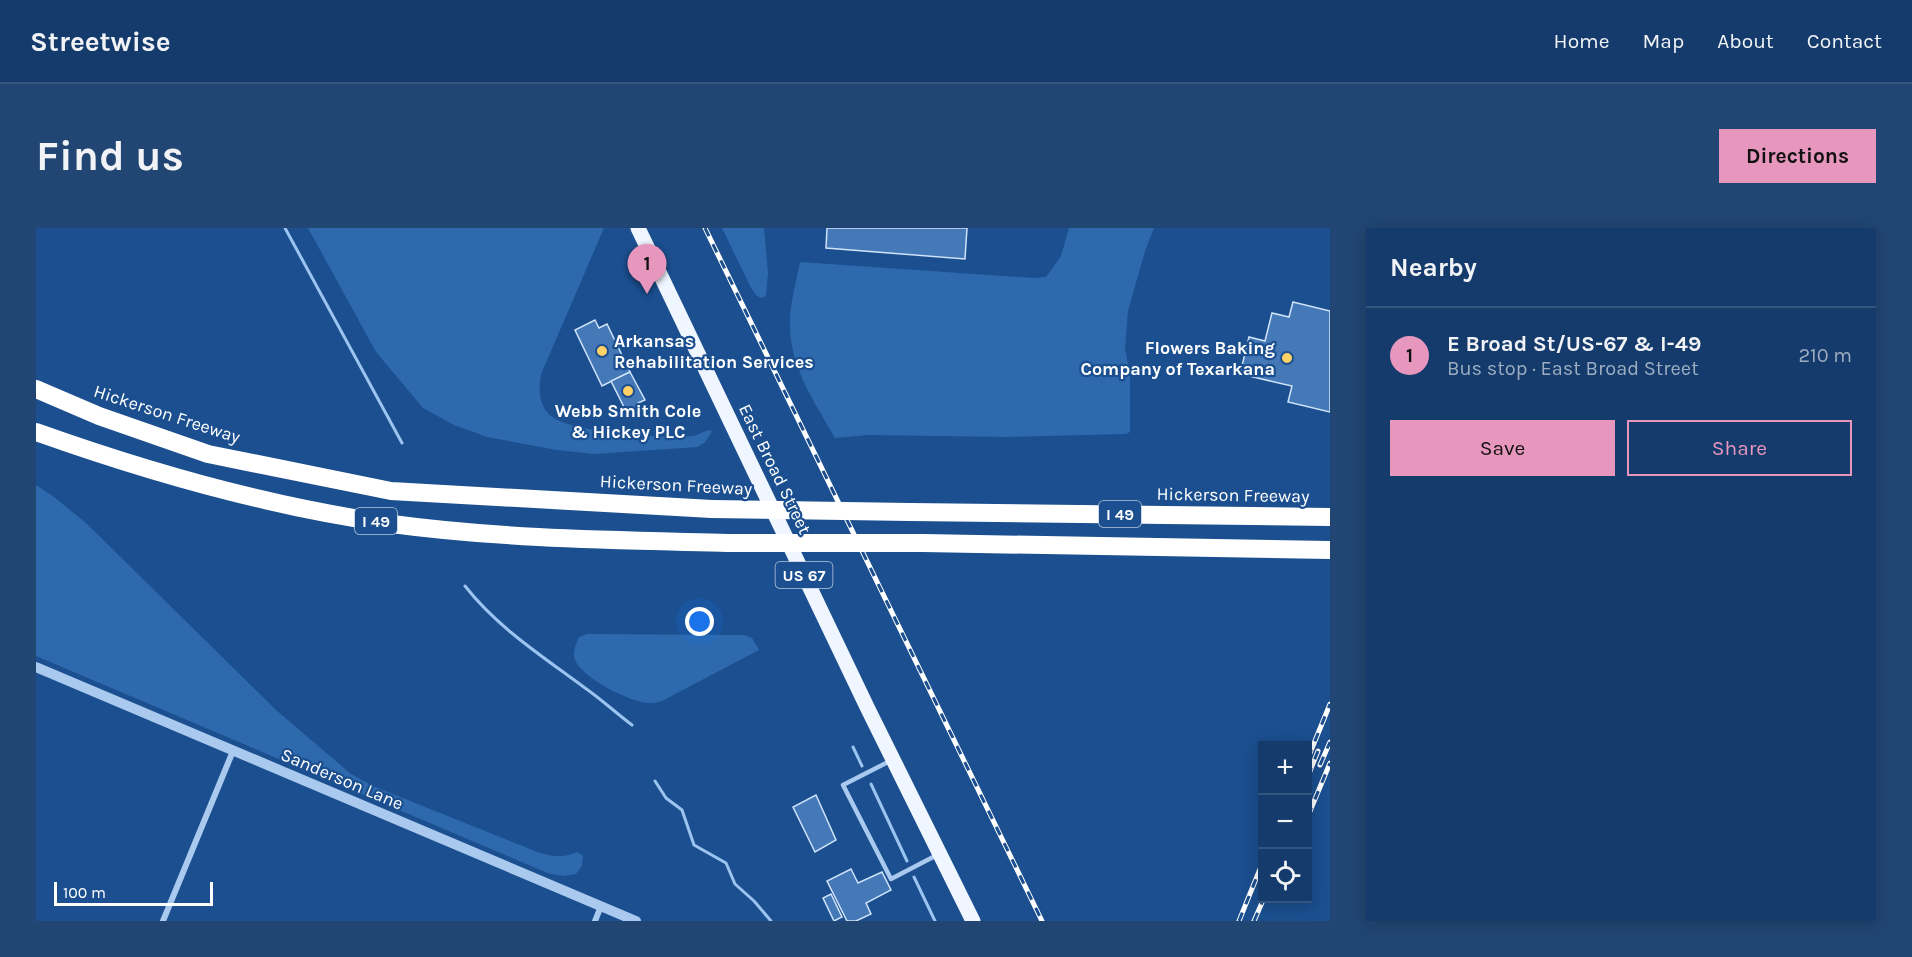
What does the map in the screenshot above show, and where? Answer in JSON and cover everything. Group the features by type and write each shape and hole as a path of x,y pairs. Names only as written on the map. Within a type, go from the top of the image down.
{"highway":[{"name":"Hickerson Freeway","path":"36,389 99,416 208,454 391,491 712,509 1330,517"},
{"name":"I 49","path":"36,432 117,461 277,504 392,524 524,537 728,543 923,543 1330,550"},
{"path":"1099,547 1330,562"}],"main road":[{"name":"East Broad Street","path":"638,228 973,921"}],"street":[{"name":"Sanderson Lane","path":"36,667 636,921"},
{"path":"163,921 233,750"},
{"path":"595,921 601,906"}],"lane":[{"path":"893,759 843,785 891,879 939,854"}],"shaded area":[{"path":"308,228 604,228 542,372 540,389 544,407 551,416 562,422 597,431 661,437 692,436 710,430 712,432 698,447 594,454 556,450 487,437 454,425 423,408 376,352"},
{"path":"722,228 764,228 768,273 766,296 761,298 751,288"},
{"path":"1069,228 1154,228 1128,311 1125,349 1130,373 1130,432 1126,434 1004,437 869,435 835,438 805,385 791,342 791,311 800,262 1046,277 1061,256"},
{"path":"36,485 86,523 276,710 351,774 373,786 540,853 559,856 577,852 583,856 582,866 576,874 564,876 550,874 36,656"},
{"path":"587,634 744,635 752,638 759,650 662,701 650,703 640,702 607,688 579,667 574,657 575,648 579,637"}],"building":[{"path":"827,228 967,228 965,259 826,248"},
{"name":"Flowers Baking Company of Texarkana","path":"1293,302 1330,311 1330,412 1288,402 1292,386 1240,374 1249,337 1265,341 1272,313 1289,317"},
{"name":"Arkansas Rehabilitation Services","path":"595,320 599,328 607,324 630,372 602,386 575,330"},
{"name":"Webb Smith Cole & Hickey PLC","path":"630,372 645,400 638,403 640,407 627,413 611,381"},
{"path":"816,795 836,840 815,852 793,807"},
{"path":"851,869 858,883 882,872 891,890 866,903 871,914 856,921 847,921 827,881"},
{"path":"831,894 842,917 834,921 823,898"}],"waterway":[{"path":"285,228 402,443"},
{"path":"465,586 506,628 632,725"},
{"path":"853,747 862,766"},
{"path":"655,781 666,798 682,810 694,845 726,863 735,884 771,921"},
{"path":"871,784 907,861"},
{"path":"914,877 935,921"}],"railway":[{"path":"705,228 1042,921"},
{"path":"1312,748 1330,704"},
{"path":"1320,765 1330,742"},
{"path":"1312,766 1318,751"},
{"path":"1312,806 1330,763"},
{"path":"1239,921 1258,874"},
{"path":"1254,921 1262,903"}],"place":[{"name":"E Broad St/US-67 & I-49","path":"647,294"},
{"name":"Arkansas Rehabilitation Services","path":"602,351"},
{"name":"Flowers Baking Company of Texarkana","path":"1287,358"},
{"name":"Webb Smith Cole & Hickey PLC","path":"628,391"}]}
